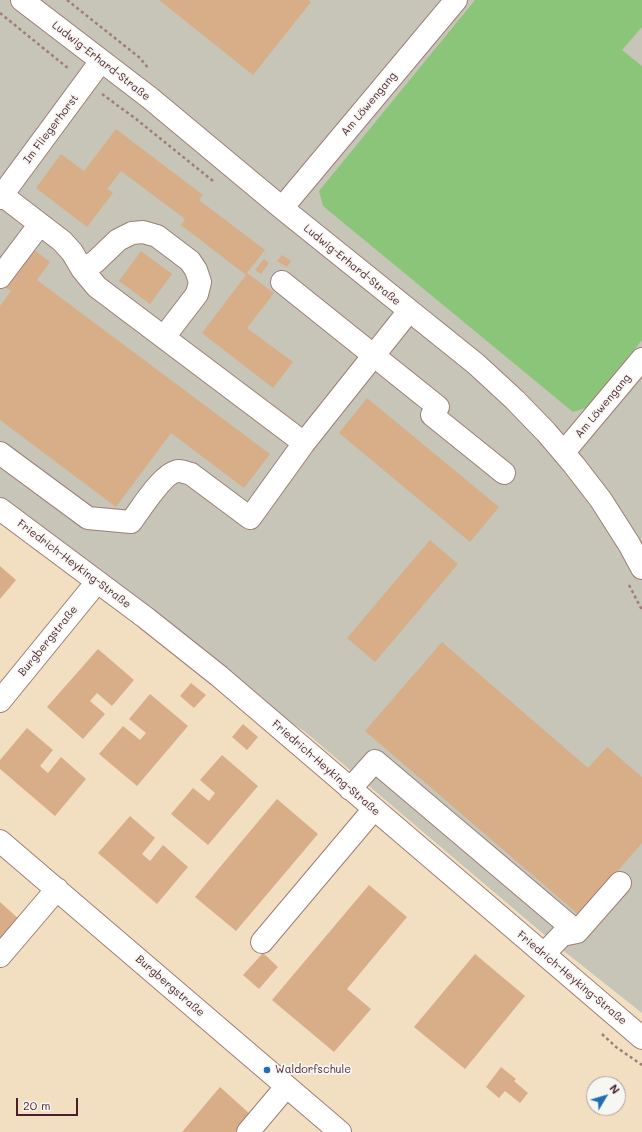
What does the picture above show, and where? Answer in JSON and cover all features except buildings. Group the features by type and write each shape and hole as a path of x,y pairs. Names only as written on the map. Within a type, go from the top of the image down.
{"street":[{"name":"Ludwig-Erhard-Straße","path":"22,0 150,98 282,208 476,364 515,400 564,452 601,500 629,544 642,568"},
{"name":"Am Löwengang","path":"282,208 456,0"},
{"name":"Im Fliegerhorst","path":"1,196 101,61"},
{"path":"1,196 62,242 72,252 82,269 97,287 304,443"},
{"path":"0,277 40,224"},
{"path":"82,269 95,262 118,240 132,233 143,232 157,236 190,261 196,270 200,282 197,294 164,337"},
{"path":"282,282 438,407 432,415 504,473"},
{"path":"0,453 88,518 131,522 163,480 170,474 179,471 191,474 250,518 304,443 409,311"},
{"name":"Am Löwengang","path":"564,452 642,359"},
{"name":"Friedrich-Heyking-Straße","path":"0,509 146,618 219,676 642,1038"},
{"name":"Burgbergstraße","path":"0,701 97,582"},
{"path":"350,789 374,761 577,932"},
{"path":"262,942 374,809"},
{"name":"Burgbergstraße","path":"0,841 340,1132"},
{"path":"544,954 562,935 577,932 620,883"},
{"path":"0,956 57,890"},
{"path":"248,1132 286,1086"}],"path":[{"path":"0,13 86,83"}],"shaded area":[{"path":"0,0 642,0 642,1013 560,948 304,731 219,676 0,509"}],"green space":[{"path":"475,0 642,0 642,27 622,50 642,66 642,340 588,407 573,412 323,206 319,191"}],"place":[{"name":"Waldorfschule","path":"267,1070"}]}
